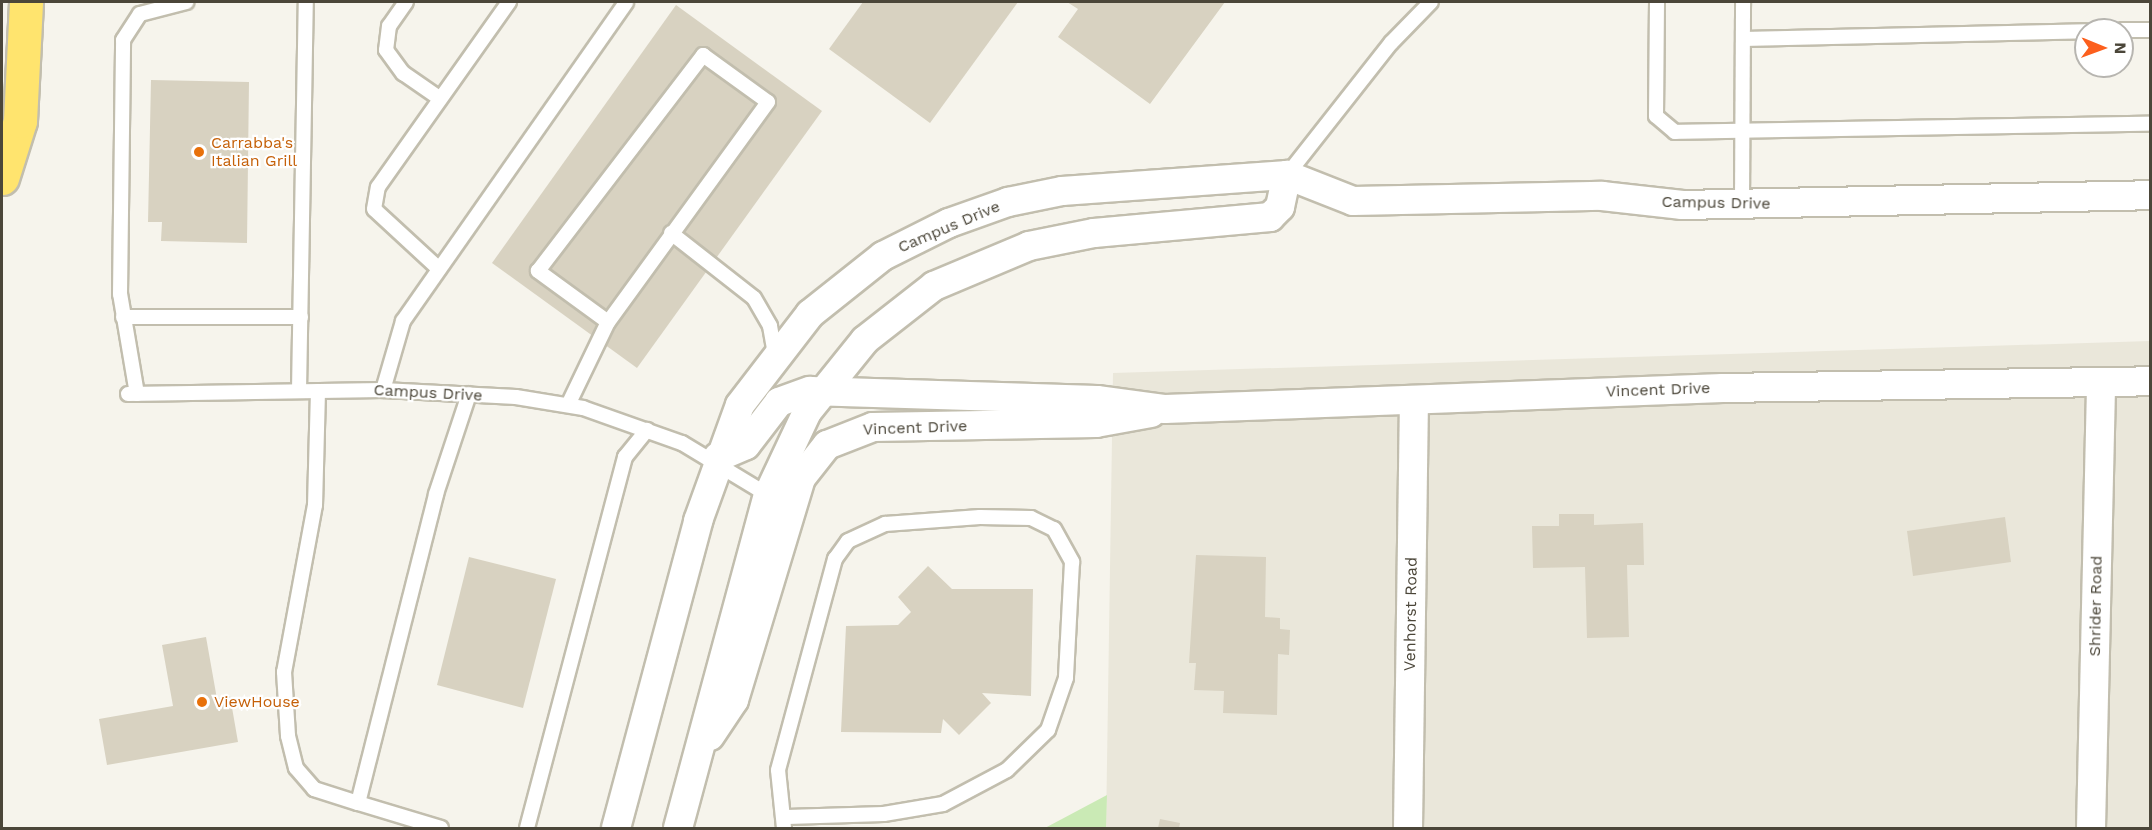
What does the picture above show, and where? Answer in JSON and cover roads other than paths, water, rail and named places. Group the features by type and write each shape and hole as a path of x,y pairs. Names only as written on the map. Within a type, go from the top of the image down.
{"highway":[{"path":"2,178 20,121 26,2"}],"street":[{"name":"Campus Drive","path":"616,828 717,460 741,405 776,354 810,314 883,256 984,210 1071,190 1287,175 1353,201 1602,196 1682,205 2151,195"},
{"path":"678,828 768,495 800,424 823,391 900,309 970,268 1074,235 1263,219 1280,207 1287,175"},
{"name":"Vincent Drive","path":"697,754 734,700 801,478 827,445 873,427 1096,423 1165,410 1414,400 2151,381"},
{"name":"Shrider Road","path":"2091,828 2101,382"},
{"name":"Vincent Drive","path":"717,460 746,445 761,419 788,396 823,391 1097,399 1165,410"},
{"name":"Venhorst Road","path":"1408,828 1414,400"}],"lane":[{"path":"186,2 140,14 123,40 123,317 301,317"},
{"path":"299,391 306,2"},
{"path":"406,2 389,26 386,50 403,73 439,98"},
{"path":"439,270 374,209 378,187 509,2"},
{"path":"383,390 403,321 627,2"},
{"path":"1287,175 1390,43 1431,2"},
{"path":"1657,2 1656,117 1676,132 1743,133 2151,124"},
{"path":"1742,204 1743,2"},
{"path":"2134,30 2151,30"},
{"path":"1743,39 2074,31"},
{"path":"568,405 608,322 670,233 768,102 704,55 538,271 608,322"},
{"path":"670,233 754,298 770,326 776,354"},
{"name":"Campus Drive","path":"123,317 132,394 383,390 469,394 568,405 647,430 717,460 768,495"},
{"path":"318,391 315,505 284,672 288,736 296,768 314,789 441,828"},
{"path":"358,803 434,505 469,394"},
{"path":"527,828 625,457 647,430"},
{"path":"980,517 1031,518 1054,529 1072,562 1066,678 1048,730 1007,770 943,804 884,814 785,823 778,796 778,770 835,559 848,541 885,524 980,517"}],"place":[{"name":"Carrabba's Italian Grill","path":"199,152"},
{"name":"ViewHouse","path":"202,702"}]}
